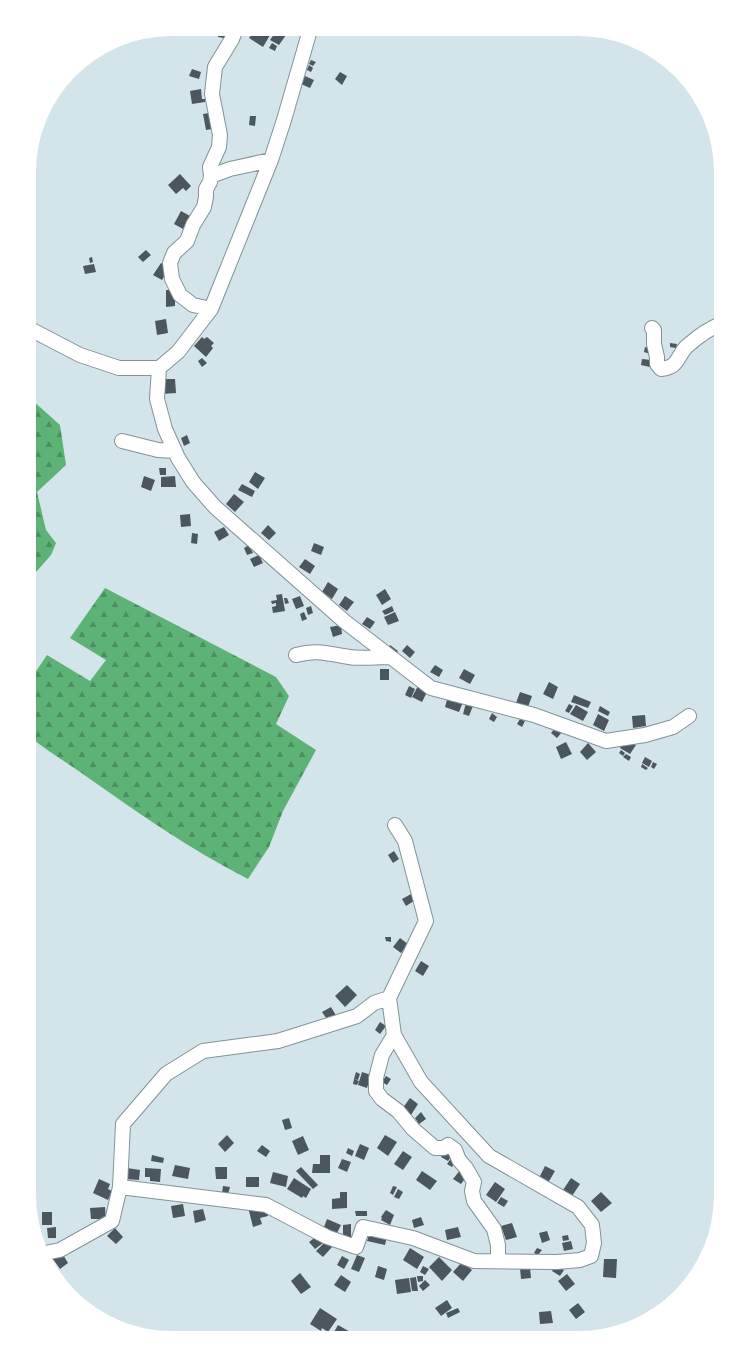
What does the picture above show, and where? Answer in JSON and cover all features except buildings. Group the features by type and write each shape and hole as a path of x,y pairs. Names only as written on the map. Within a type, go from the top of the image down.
{"street":[{"path":"211,309 193,305 180,295 172,279 170,263 174,253 187,241 193,225 204,207 206,189 210,182 211,176 210,167 219,146 220,135 212,94 215,67 233,36"},
{"path":"36,332 80,354 119,368 159,368 178,352 211,309 271,160 308,36"},
{"path":"211,176 230,169 271,160"},
{"path":"652,328 654,330 654,344 657,364 661,369 670,368 677,362 686,348 714,327"},
{"path":"159,368 157,399 165,429 178,458 193,482 215,507 344,621 390,658 431,688 534,715 606,741 644,735 673,727 689,716"},
{"path":"122,441 158,450 175,451"},
{"path":"296,655 308,652 327,653 350,657 390,658"},
{"path":"120,1187 266,1204 327,1236 356,1247 363,1228 413,1238 474,1261 580,1260 591,1256 594,1243 592,1225 578,1207 489,1156 420,1082 394,1035 389,998 426,921 405,841 395,825"},
{"path":"49,1252 60,1250 112,1221 120,1187 123,1124 166,1074 203,1051 278,1041 357,1016 374,1003 389,998"},
{"path":"394,1035 382,1055 376,1078 376,1091 382,1099 398,1111 413,1128 435,1148 444,1148 448,1145 455,1150 459,1160 466,1168 474,1182 472,1192 474,1201 494,1229 498,1245 498,1261"}],"green space":[{"path":"36,403 60,425 66,465 37,492 46,530 56,543 51,555 36,572"},
{"path":"105,588 276,677 289,696 276,724 316,750 283,811 269,847 248,879 204,855 141,815 36,742 36,671 47,655 90,681 106,660 70,638"}]}
